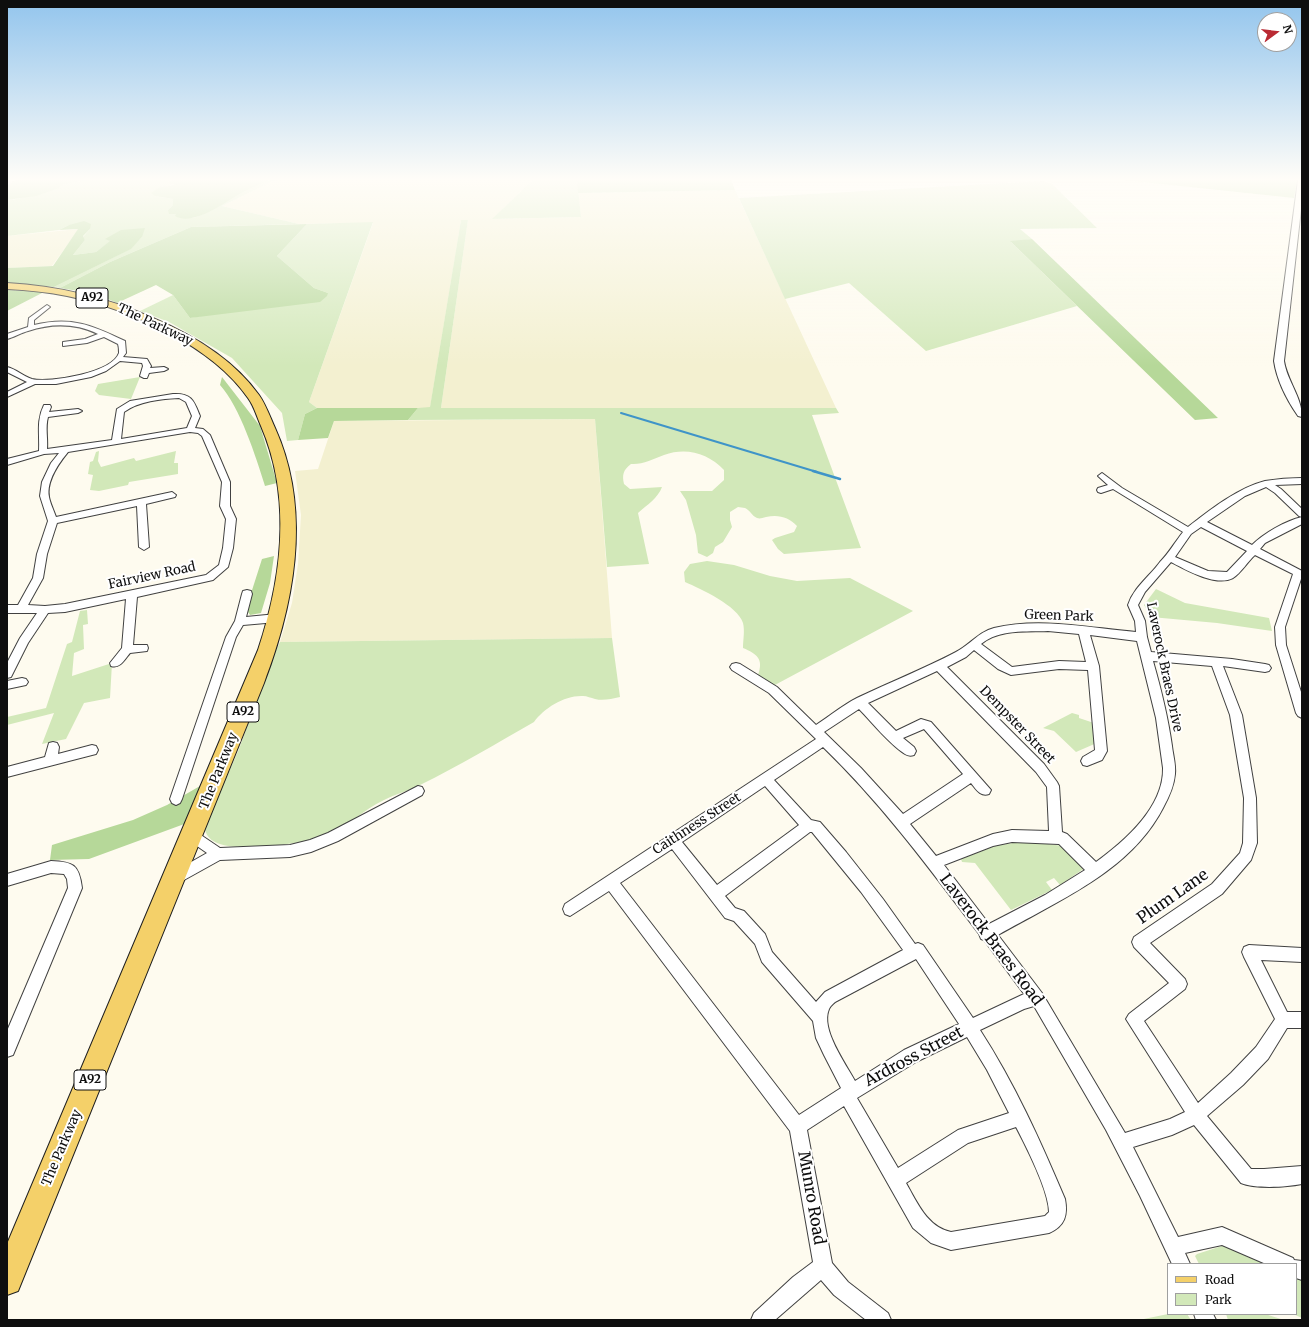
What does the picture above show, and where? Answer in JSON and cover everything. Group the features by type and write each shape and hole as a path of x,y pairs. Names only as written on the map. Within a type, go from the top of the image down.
{"main road":[{"name":"The Parkway","path":"7,286 39,287 70,292 100,301 149,320 176,333 215,357 243,384 255,399 270,430 284,475 289,526 284,585 277,618 263,660 7,1280"}],"street":[{"path":"1294,242 1279,353 1279,365 1283,377 1302,414"},
{"path":"31,328 31,319 47,307"},
{"path":"7,337 31,328 62,323 75,324 104,334 122,343 124,348 124,354 121,359 99,371 82,377 63,381 32,382 7,395"},
{"path":"66,344 87,341 104,334"},
{"path":"121,359 144,361 147,366 145,373 164,369"},
{"path":"7,369 32,382"},
{"path":"7,462 43,452 87,447 190,430 196,416 190,402 187,398 182,396 142,401 127,406 120,411 116,442"},
{"path":"43,452 44,438 42,422 46,411 78,411"},
{"name":"Fairview Road","path":"7,609 21,608 45,610 65,608 209,578 223,566 228,548 231,519 225,506 226,482 206,435 200,431 190,430"},
{"path":"21,608 38,578 42,554 53,521 44,496 46,482 55,463 66,449"},
{"path":"1102,476 1114,486 1189,531"},
{"name":"Laverock Braes Drive","path":"986,934 1050,900 1095,871 1128,844 1144,828 1166,794 1169,773 1161,709 1141,637 1140,622 1133,605 1134,600 1170,558 1189,531 1243,493 1266,484 1302,481"},
{"path":"1266,484 1278,491 1302,514"},
{"path":"1101,490 1114,486"},
{"path":"53,521 172,495"},
{"path":"141,502 141,533 144,547"},
{"path":"1170,558 1204,573 1226,577 1230,575 1262,542 1302,520"},
{"path":"1201,523 1298,573 1279,633 1281,645 1302,713"},
{"path":"115,663 127,649 132,594"},
{"path":"176,799 231,637 240,620 247,594"},
{"path":"7,674 24,640 45,610"},
{"path":"240,620 277,618"},
{"name":"Green Park","path":"860,702 962,654 985,636 1014,628 1048,626 1141,637"},
{"path":"1083,630 1093,666 1101,751 1098,756 1087,761"},
{"path":"973,644 1011,671 1059,665 1093,666"},
{"path":"127,649 143,648"},
{"path":"1147,656 1232,663 1266,668"},
{"name":"Plum Lane","path":"1196,1115 1134,1019 1180,984 1139,942 1217,889 1246,856 1250,842 1250,798 1237,722 1231,699 1216,662"},
{"name":"Dempster Street","path":"939,666 1040,768 1050,780 1054,793 1056,838"},
{"name":"Laverock Braes Road","path":"736,667 773,690 857,772 902,822 986,934 1037,998 1122,1142 1181,1263"},
{"path":"7,685 22,682"},
{"path":"860,702 910,751"},
{"name":"Caithness Street","path":"570,909 766,779 860,702"},
{"path":"894,737 921,724 927,725 985,790"},
{"path":"51,760 53,746"},
{"path":"7,772 92,750"},
{"path":"902,822 972,775"},
{"path":"766,779 808,826"},
{"path":"173,880 218,854 290,851 311,846 333,837 418,791"},
{"path":"716,894 808,826 815,826 842,857 889,917 913,953"},
{"path":"192,835 218,854"},
{"path":"933,863 993,840 1012,836 1039,836 1062,838 1095,871"},
{"path":"673,840 730,912 739,916 760,939 767,957 820,1018"},
{"path":"7,880 51,867 68,868 74,878 76,888 7,1049"},
{"name":"Munro Road","path":"611,882 797,1126 802,1142 822,1266 828,1276 881,1320"},
{"path":"918,950 946,990 993,1064 1021,1117 1056,1199 1058,1210 1057,1216 1049,1224 950,1241 943,1240 928,1232 919,1222 895,1180 849,1093 822,1035 820,1018 821,1007 830,997 918,950"},
{"path":"1283,1020 1249,952 1302,955"},
{"name":"Ardross Street","path":"797,1126 910,1056 1022,1002 1037,998"},
{"path":"1122,1142 1172,1127 1196,1115 1237,1080 1262,1053 1283,1020"},
{"path":"1283,1020 1302,1020"},
{"path":"1196,1115 1247,1177 1264,1178 1302,1175"},
{"path":"895,1180 964,1136 1021,1117"},
{"path":"1173,1247 1212,1236 1222,1236 1285,1263"},
{"path":"761,1320 822,1266"}],"shaded area":[{"path":"7,242 70,242 52,266 7,268"},
{"path":"366,242 458,242 430,408 317,408 309,402"},
{"path":"465,242 759,242 836,408 441,408"},
{"path":"595,419 612,638 280,642 292,603 298,564 301,515 295,471 318,469 334,421"}],"green space":[{"path":"69,242 83,242 73,255 96,252 109,242 137,242 131,249 54,287 7,283 7,268 53,266"},
{"path":"83,242 110,242 96,252 73,255"},
{"path":"137,242 156,242 110,262 60,288 54,287 130,249"},
{"path":"156,242 290,242 277,256 314,288 328,293 327,296 320,302 190,318 173,295 156,285 117,303 96,295 60,288 110,262"},
{"path":"290,242 366,242 309,402 317,408 305,414 298,440 287,441 282,413 232,358 169,322 140,311 173,295 190,318 328,293 314,288 277,256"},
{"path":"457,242 465,242 441,408 836,408 839,413 812,415 861,548 784,554 778,549 772,540 794,532 797,526 787,518 779,516 757,518 747,509 738,507 730,512 732,527 723,542 715,547 713,553 707,557 698,553 696,535 686,500 680,491 712,491 724,480 724,470 711,459 704,456 696,453 680,452 664,455 643,463 631,464 626,468 623,475 624,484 630,489 662,487 655,498 638,513 649,564 607,567 595,419 408,420 418,408 430,407"},
{"path":"759,242 1012,242 1077,306 926,351 849,283 785,299"},
{"path":"1011,242 1035,242 1218,418 1195,420"},
{"path":"7,290 44,292 7,311"},
{"path":"140,377 131,399 99,395 95,391 98,384"},
{"path":"222,377 260,426 277,483 265,486 241,419 227,394 220,385"},
{"path":"317,408 418,408 408,420 334,421 328,438 298,440 305,414"},
{"path":"99,451 98,461 101,467 134,458 136,461 176,451 174,463 178,463 178,474 129,482 128,485 99,491 90,490 93,475 88,474 90,462 93,461 96,452"},
{"path":"274,556 270,583 261,613 250,615 246,609 262,559"},
{"path":"707,561 734,565 770,576 797,581 850,578 913,611 773,686 758,675 760,661 758,658 752,652 743,648 744,626 740,617 727,604 685,582 684,572 690,564"},
{"path":"1156,589 1185,603 1269,618 1272,631 1217,623 1151,617 1144,605"},
{"path":"87,610 88,624 83,625 84,649 74,653 72,676 112,663 110,698 84,703 66,739 42,744 54,713 7,725 7,717 46,708 67,644 72,642 80,611"},
{"path":"612,638 620,697 601,700 584,696 576,696 562,700 549,707 534,722 449,770 420,785 376,804 341,828 325,836 286,844 237,847 215,842 209,838 204,828 239,749 269,665 280,642"},
{"path":"1072,713 1079,715 1079,718 1094,723 1099,742 1076,752 1054,731 1043,728"},
{"path":"200,786 187,823 89,859 50,860 52,845 133,820 167,805"},
{"path":"1019,842 1063,846 1085,868 1060,885 1054,878 1046,882 1052,890 1011,910 975,863 962,862 961,859 995,846"},
{"path":"1226,1246 1264,1263 1198,1263 1195,1256 1197,1254"},
{"path":"1297,1278 1302,1280 1302,1318 1295,1315 1297,1315"},
{"path":"1167,1314 1188,1315 1191,1320 1139,1320"},
{"path":"1226,1315 1268,1315 1284,1320 1228,1320"}],"waterway":[{"path":"621,413 817,472"},
{"path":"813,471 840,479"}]}
